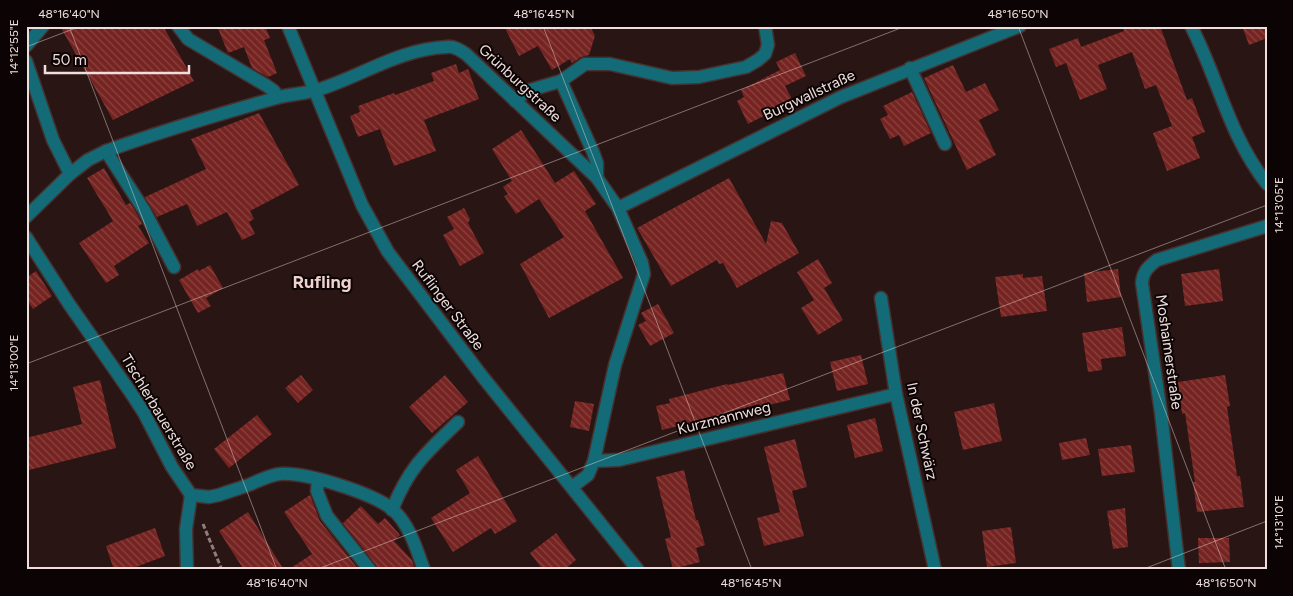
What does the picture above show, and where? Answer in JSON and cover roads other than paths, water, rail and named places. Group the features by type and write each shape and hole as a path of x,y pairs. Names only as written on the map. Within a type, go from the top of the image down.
{"street":[{"path":"26,46 42,26"},
{"path":"178,26 188,39 274,90 278,97"},
{"name":"Ruflinger Straße","path":"288,26 362,205 388,252 482,376 572,488 630,567"},
{"path":"515,100 527,91 561,80 585,64 610,64 672,78 699,77 746,67 765,54 768,46 765,26"},
{"name":"Burgwallstraße","path":"618,208 841,97 910,68 1020,26"},
{"path":"1191,26 1239,142 1267,184"},
{"name":"Grünburgstraße","path":"26,217 70,174 88,160 106,151 278,97 314,91 400,57 447,46 456,48 466,54 597,178 618,208 642,263 644,274 615,365 594,461"},
{"path":"26,61 53,140 70,174"},
{"path":"910,68 945,144"},
{"path":"561,80 593,152 597,163 597,178"},
{"path":"106,151 144,210 174,267"},
{"name":"Moshaimerstraße","path":"1179,570 1161,413 1142,283 1143,274 1157,260 1267,226"},
{"name":"Tischlerbauerstraße","path":"26,237 69,304 144,413 172,467 191,496"},
{"name":"In der Schwärz","path":"881,298 896,394 935,570"},
{"name":"Kurzmannweg","path":"594,461 619,460 896,394"},
{"path":"392,510 408,476 421,457 458,422"},
{"path":"572,488 588,474 594,461"},
{"path":"187,565 186,530 191,496 209,497 219,495 280,474 318,480 361,493 392,510 401,519 424,570"},
{"path":"318,480 316,491 327,516 370,570"}],"district":[{"name":"Rufling","path":"322,282"}]}
